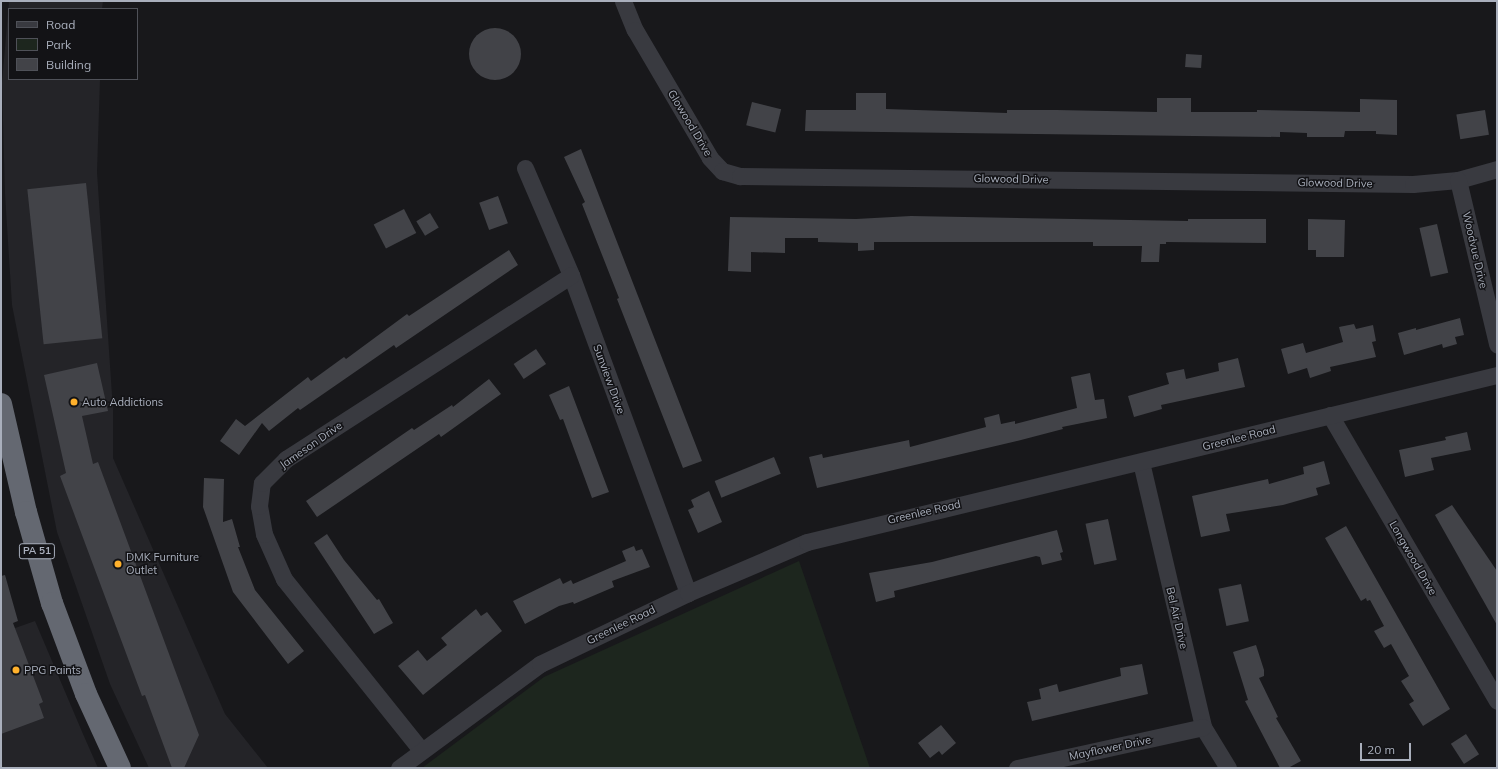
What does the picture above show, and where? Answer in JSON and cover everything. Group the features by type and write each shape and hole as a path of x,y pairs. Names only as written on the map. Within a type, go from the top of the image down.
{"highway":[{"name":"PA 51","path":"1,404 26,512 52,603 86,694 120,768"}],"street":[{"name":"Glowood Drive","path":"623,1 636,30 710,158 722,171 740,176 1412,184 1458,180 1497,169"},
{"name":"Sunview Drive","path":"525,168 571,275 688,593"},
{"name":"Woodvue Drive","path":"1458,180 1497,344"},
{"name":"Jameson Drive","path":"421,750 284,579 264,534 259,506 262,483 286,459 571,275"},
{"name":"Greenlee Road","path":"399,768 421,750 540,664 688,593 807,542 880,522 1141,462 1497,374"},
{"name":"Longwood Drive","path":"1330,415 1497,701"},
{"name":"Bel Air Drive","path":"1141,462 1203,727 1228,768"},
{"name":"Mayflower Drive","path":"1017,768 1203,727"}],"shaded area":[{"path":"9,1 103,1 102,8 8,8"},
{"path":"8,13 8,80 100,80 97,172 113,410 113,458 225,714 268,768 149,768 110,684 57,532 12,305 5,194 2,83"},
{"path":"35,621 98,768 1,768 1,633"}],"green space":[{"path":"799,561 870,768 422,768 544,677"}],"building":[{"path":"495,28 505,30 513,36 519,44 521,54 519,64 513,72 505,78 495,80 485,78 477,72 471,64 469,54 471,44 477,36 485,30"},
{"path":"1186,54 1202,55 1201,68 1185,67"},
{"path":"856,93 886,93 886,109 1007,113 1007,110 1157,112 1157,98 1191,98 1191,112 1257,112 1257,110 1360,112 1360,99 1397,100 1397,135 1376,134 1376,131 1345,131 1344,137 1307,137 1307,133 1280,132 1280,137 805,131 806,110 856,110"},
{"path":"752,102 781,109 775,133 746,125"},
{"path":"1485,110 1489,135 1460,139 1456,115"},
{"path":"581,149 702,461 683,468 617,299 619,298 582,204 585,202 564,157"},
{"path":"86,183 102,338 44,344 27,189"},
{"path":"498,196 508,223 489,230 479,203"},
{"path":"404,209 416,233 386,248 374,224"},
{"path":"430,213 439,228 425,236 416,221"},
{"path":"911,216 1188,221 1188,219 1266,219 1266,243 1166,242 1166,244 1160,244 1159,262 1141,262 1142,246 1093,246 1093,242 874,242 874,250 858,251 858,243 818,242 818,238 785,238 785,253 751,252 751,272 728,271 730,217 856,219"},
{"path":"1308,219 1345,220 1344,257 1316,257 1316,250 1308,250"},
{"path":"1437,224 1448,273 1431,277 1419,228"},
{"path":"509,250 518,265 396,348 394,345 300,410 298,408 269,431 262,423 239,455 220,441 236,419 245,426 308,377 311,381 344,357 346,359 407,314 409,316"},
{"path":"1460,318 1464,335 1455,337 1457,344 1443,348 1442,344 1404,355 1398,333 1416,328 1416,330"},
{"path":"1354,324 1356,329 1373,325 1376,341 1372,342 1376,357 1330,367 1331,371 1310,378 1307,368 1288,374 1281,349 1303,343 1306,353 1343,342 1339,327"},
{"path":"536,349 546,364 524,379 514,364"},
{"path":"1238,358 1245,387 1161,405 1162,409 1134,417 1128,396 1169,384 1166,373 1184,369 1186,379 1219,371 1218,363"},
{"path":"97,363 108,411 82,416 93,464 98,462 199,735 184,768 172,768 145,695 142,696 60,476 66,473 44,375"},
{"path":"1090,373 1095,400 1104,399 1107,418 1062,427 1063,429 1021,440 817,488 809,457 822,454 823,458 909,440 910,447 986,427 984,418 999,414 1001,424 1015,421 1015,424 1077,408 1071,377"},
{"path":"489,379 501,394 441,437 439,434 317,517 306,501 412,428 414,430 452,405 453,407"},
{"path":"569,386 609,492 592,498 563,419 560,420 549,395"},
{"path":"1467,432 1471,450 1431,458 1434,470 1405,477 1399,450 1446,440 1445,437"},
{"path":"774,457 781,474 721,498 715,481"},
{"path":"1324,461 1330,484 1316,488 1318,495 1283,505 1226,514 1230,531 1201,537 1192,496 1268,479 1269,484 1304,474 1303,467"},
{"path":"204,478 224,479 223,522 232,519 240,547 238,547 255,590 304,651 288,664 233,592 203,507"},
{"path":"709,491 722,522 698,533 688,510 694,507 691,500"},
{"path":"1452,505 1497,571 1497,625 1435,515"},
{"path":"1108,519 1117,560 1094,565 1086,524"},
{"path":"1346,526 1450,709 1423,726 1409,704 1414,701 1401,681 1409,676 1391,644 1384,648 1374,631 1384,626 1370,600 1367,601 1366,598 1361,601 1325,538"},
{"path":"1057,530 1063,552 1060,553 1062,560 1042,565 1040,557 1036,556 894,591 895,597 876,602 869,573 932,562"},
{"path":"327,534 344,560 377,600 379,599 393,623 374,634 314,543"},
{"path":"634,546 636,551 642,549 650,567 612,581 614,587 574,604 573,602 559,606 525,624 513,601 560,578 563,584 571,580 573,584 626,561 622,551"},
{"name":"PPG Paints","path":"5,575 18,621 13,623 43,702 39,704 44,718 1,734 1,576"},
{"path":"1241,584 1249,621 1226,626 1219,589"},
{"path":"476,609 481,616 487,612 502,631 423,695 398,666 418,650 427,661 447,645 441,638"},
{"path":"1256,645 1264,670 1264,676 1259,678 1278,717 1276,718 1301,761 1288,768 1280,768 1245,701 1248,700 1233,652"},
{"path":"1142,664 1148,694 1032,721 1027,702 1041,699 1039,689 1057,684 1059,692 1121,676 1120,668"},
{"path":"941,725 956,743 942,755 939,751 930,758 918,743"},
{"path":"1466,734 1479,754 1464,764 1451,744"}],"place":[{"name":"Auto Addictions","path":"74,402"},
{"name":"DMK Furniture Outlet","path":"118,564"},
{"name":"PPG Paints","path":"16,670"}]}
